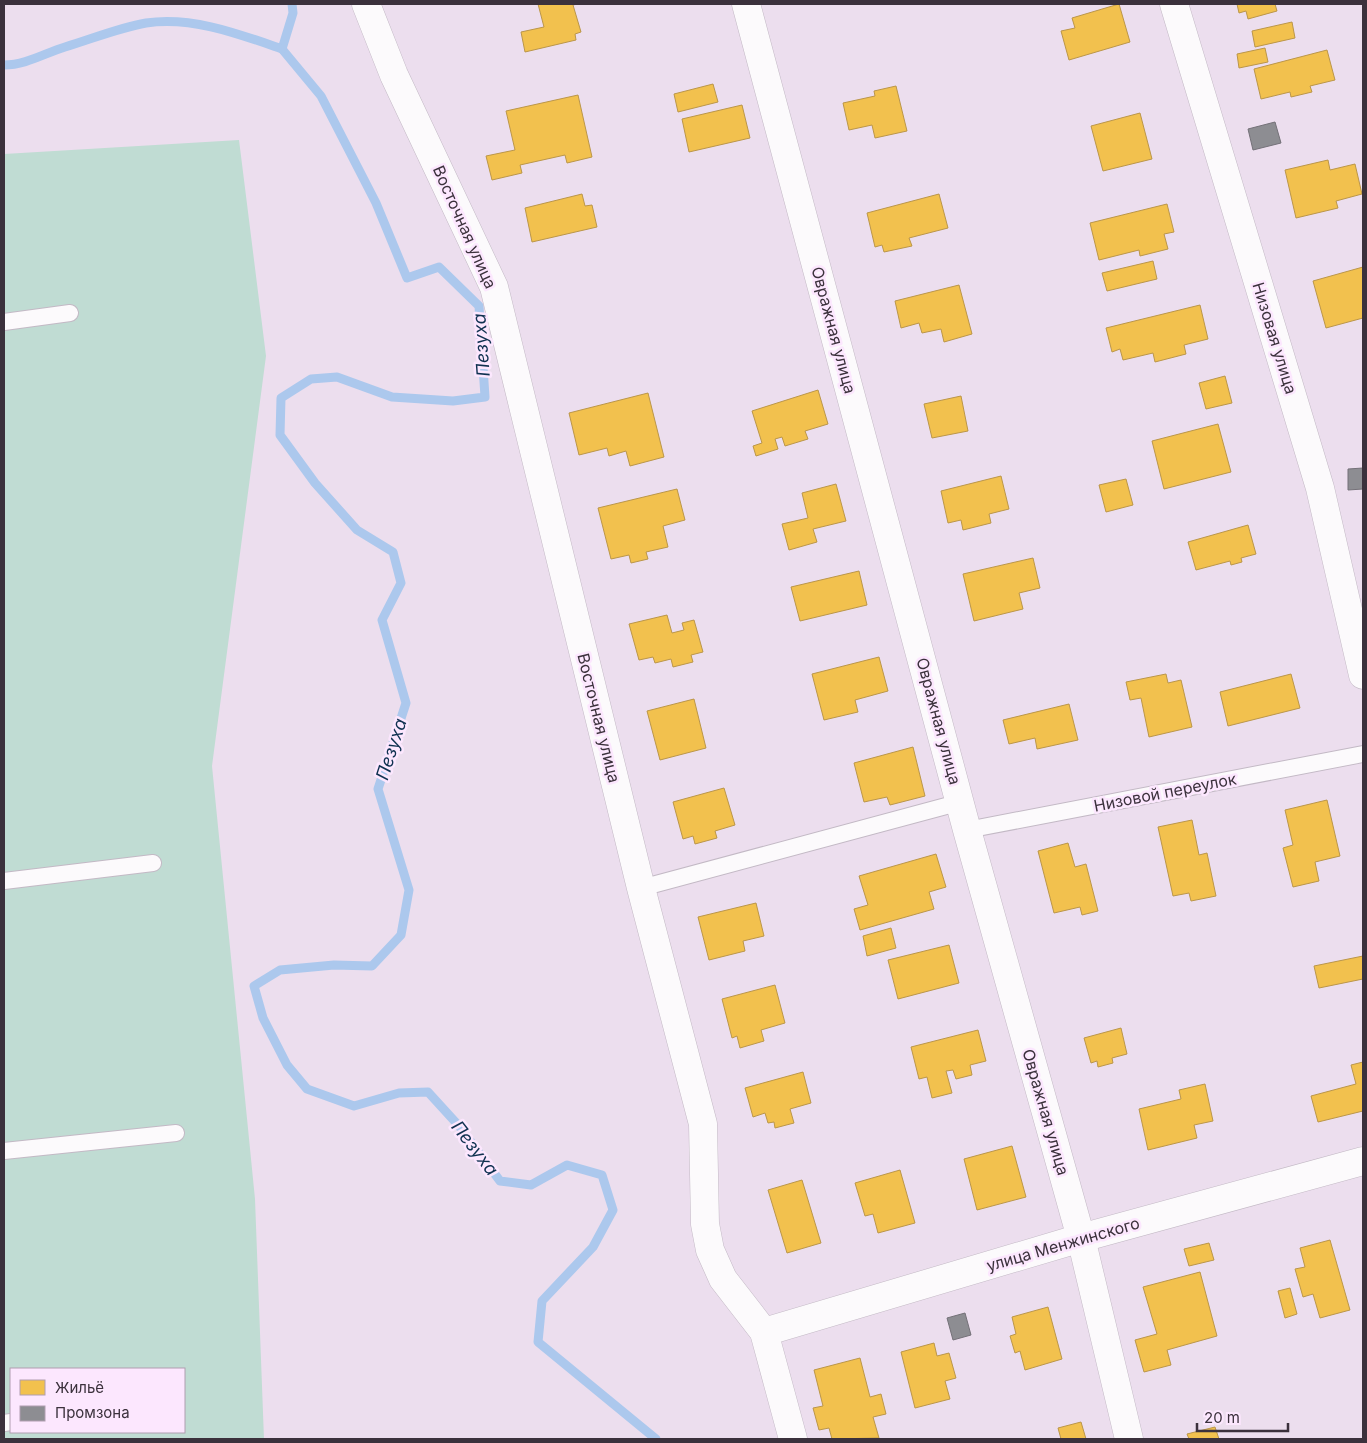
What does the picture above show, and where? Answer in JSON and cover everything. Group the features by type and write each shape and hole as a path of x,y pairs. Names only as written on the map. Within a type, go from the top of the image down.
{"street":[{"name":"Восточная улица","path":"366,4 394,75 494,287 641,888 703,1124 705,1224 710,1250 723,1279 764,1332 793,1439"},
{"name":"Овражная улица","path":"746,4 967,830 1081,1238 1129,1439"},
{"name":"Низовая улица","path":"1174,4 1320,488 1363,675"},
{"name":"улица Менжинского","path":"764,1332 1081,1238 1363,1161"}],"lane":[{"path":"4,322 70,313"},
{"name":"Низовой переулок","path":"967,830 1363,754"},
{"path":"641,888 961,802"},
{"path":"4,881 153,863"},
{"path":"4,1151 176,1132"}],"green space":[{"path":"239,140 266,356 212,766 255,1199 264,1439 4,1439 4,154"}],"building: Жильё":[{"path":"538,4 577,4 573,5 581,32 575,34 576,40 525,52 521,32 544,27"},
{"path":"1119,4 1130,42 1069,60 1061,31 1075,28 1072,18"},
{"path":"1237,4 1275,4 1277,11 1248,19 1246,11 1239,13"},
{"path":"1292,22 1295,38 1255,47 1252,31"},
{"path":"1265,48 1268,62 1239,68 1237,54"},
{"path":"1327,50 1335,80 1310,86 1312,92 1291,97 1290,92 1261,99 1254,69"},
{"path":"713,84 718,102 678,112 674,94"},
{"path":"896,86 907,131 875,138 872,125 849,130 843,103 875,96 874,91"},
{"path":"578,95 592,157 567,163 565,155 520,165 522,173 492,180 486,156 515,150 506,111"},
{"path":"742,105 750,138 689,152 682,119"},
{"path":"1140,113 1152,159 1103,171 1091,126"},
{"path":"1328,160 1330,170 1355,164 1362,194 1336,201 1338,208 1296,218 1285,170"},
{"path":"582,194 585,206 592,205 597,227 532,242 525,208"},
{"path":"939,194 948,228 909,238 912,246 884,252 882,245 875,247 867,213"},
{"path":"1167,204 1174,232 1164,234 1168,249 1140,256 1139,250 1099,260 1090,223"},
{"path":"1153,261 1157,279 1107,291 1102,273"},
{"path":"1363,267 1363,318 1326,328 1313,281"},
{"path":"959,285 972,334 944,342 941,329 922,333 919,323 901,328 895,301"},
{"path":"1200,305 1208,339 1184,345 1186,354 1155,362 1153,353 1123,360 1120,349 1112,352 1106,328"},
{"path":"1225,376 1232,403 1206,409 1199,383"},
{"path":"818,390 828,424 805,431 808,439 785,446 782,437 775,439 778,449 756,456 753,446 762,443 752,411"},
{"path":"648,393 664,457 630,466 626,451 609,456 607,448 579,455 569,413"},
{"path":"961,396 968,431 932,438 924,404"},
{"path":"1218,424 1231,472 1164,489 1152,441"},
{"path":"1001,476 1009,509 989,514 991,523 963,530 961,520 948,523 941,491"},
{"path":"1126,479 1133,505 1106,512 1099,485"},
{"path":"836,484 846,521 813,529 817,542 789,550 782,524 808,518 802,493"},
{"path":"677,489 685,520 663,526 668,547 646,552 648,559 631,563 629,555 611,559 598,508"},
{"path":"1248,525 1256,554 1241,558 1242,562 1231,565 1230,561 1196,570 1188,542"},
{"path":"1033,558 1040,588 1019,593 1023,609 974,621 963,574"},
{"path":"859,571 867,605 800,621 791,587"},
{"path":"667,615 672,633 684,630 682,623 694,620 703,652 691,655 693,662 673,667 671,659 655,663 653,657 639,660 629,624"},
{"path":"879,657 888,691 855,700 858,712 824,720 812,674"},
{"path":"1166,674 1168,683 1181,680 1192,727 1149,737 1141,698 1130,700 1126,682"},
{"path":"1291,674 1300,708 1228,726 1220,692"},
{"path":"694,699 706,748 660,760 647,711"},
{"path":"1069,704 1078,740 1037,749 1035,738 1009,744 1003,720"},
{"path":"913,747 925,796 890,805 887,797 864,802 854,763"},
{"path":"724,788 735,825 715,831 717,838 695,844 693,836 683,839 673,802"},
{"path":"1327,800 1340,856 1315,862 1319,881 1293,887 1283,848 1293,845 1285,810"},
{"path":"1192,820 1199,855 1207,853 1216,896 1191,901 1189,893 1173,896 1158,827"},
{"path":"1068,843 1075,867 1086,864 1098,911 1082,915 1080,907 1054,913 1038,851"},
{"path":"936,854 946,887 929,892 934,909 860,930 854,909 868,905 859,876"},
{"path":"756,903 764,936 743,941 745,951 709,960 698,917"},
{"path":"891,928 896,948 867,956 863,936"},
{"path":"949,945 959,983 898,999 888,960"},
{"path":"1363,956 1363,979 1319,988 1314,966"},
{"path":"775,985 785,1023 761,1030 764,1041 740,1048 737,1036 732,1038 722,999"},
{"path":"1121,1028 1127,1054 1112,1058 1113,1063 1098,1067 1097,1061 1091,1063 1084,1038"},
{"path":"978,1030 986,1061 970,1065 972,1075 956,1079 953,1070 946,1071 952,1093 932,1098 927,1077 919,1079 911,1047"},
{"path":"1363,1062 1363,1111 1318,1122 1311,1096 1356,1084 1351,1065"},
{"path":"803,1072 811,1103 790,1109 794,1123 775,1128 774,1122 768,1123 765,1113 753,1117 745,1088"},
{"path":"1205,1084 1213,1121 1194,1125 1197,1138 1148,1150 1139,1109 1181,1099 1179,1090"},
{"path":"1012,1146 1026,1197 977,1210 964,1159"},
{"path":"900,1170 915,1223 878,1233 873,1214 865,1216 855,1183"},
{"path":"802,1180 821,1243 787,1253 768,1190"},
{"path":"1330,1240 1350,1310 1320,1318 1313,1294 1303,1297 1295,1269 1305,1267 1300,1248"},
{"path":"1209,1243 1214,1260 1189,1266 1184,1249"},
{"path":"1200,1272 1217,1336 1167,1350 1171,1365 1144,1372 1135,1340 1157,1334 1143,1287"},
{"path":"1290,1288 1297,1314 1285,1318 1278,1291"},
{"path":"1048,1307 1062,1359 1025,1370 1020,1351 1015,1353 1010,1336 1016,1334 1012,1317"},
{"path":"934,1343 937,1356 949,1353 956,1378 945,1381 950,1399 915,1408 901,1352"},
{"path":"860,1358 870,1397 881,1394 886,1414 873,1417 879,1438 832,1439 829,1428 819,1430 813,1408 823,1406 814,1370"},
{"path":"1081,1422 1086,1439 1061,1439 1058,1428"},
{"path":"1215,1427 1219,1439 1189,1439 1187,1434"}],"building: Промзона":[{"path":"1275,122 1281,143 1253,150 1248,129"},
{"path":"1363,468 1363,489 1348,490 1348,469"},
{"path":"965,1313 971,1335 953,1340 947,1318"}],"waterway":[{"name":"Пезуха","path":"292,4 293,13 282,49 321,96 376,203 407,278 439,267 479,306 485,397 453,401 392,397 337,377 311,379 281,398 280,435 315,483 357,530 393,552 401,583 382,620 406,703 378,789 409,890 401,935 372,966 334,965 280,970 254,986 263,1018 287,1065 307,1089 354,1106 399,1093 428,1092 459,1126 500,1181 531,1185 567,1165 602,1175 613,1210 593,1247 542,1301 538,1342 656,1439"},
{"path":"4,65 28,61 58,49 125,28 163,21 198,24 282,49"}]}
